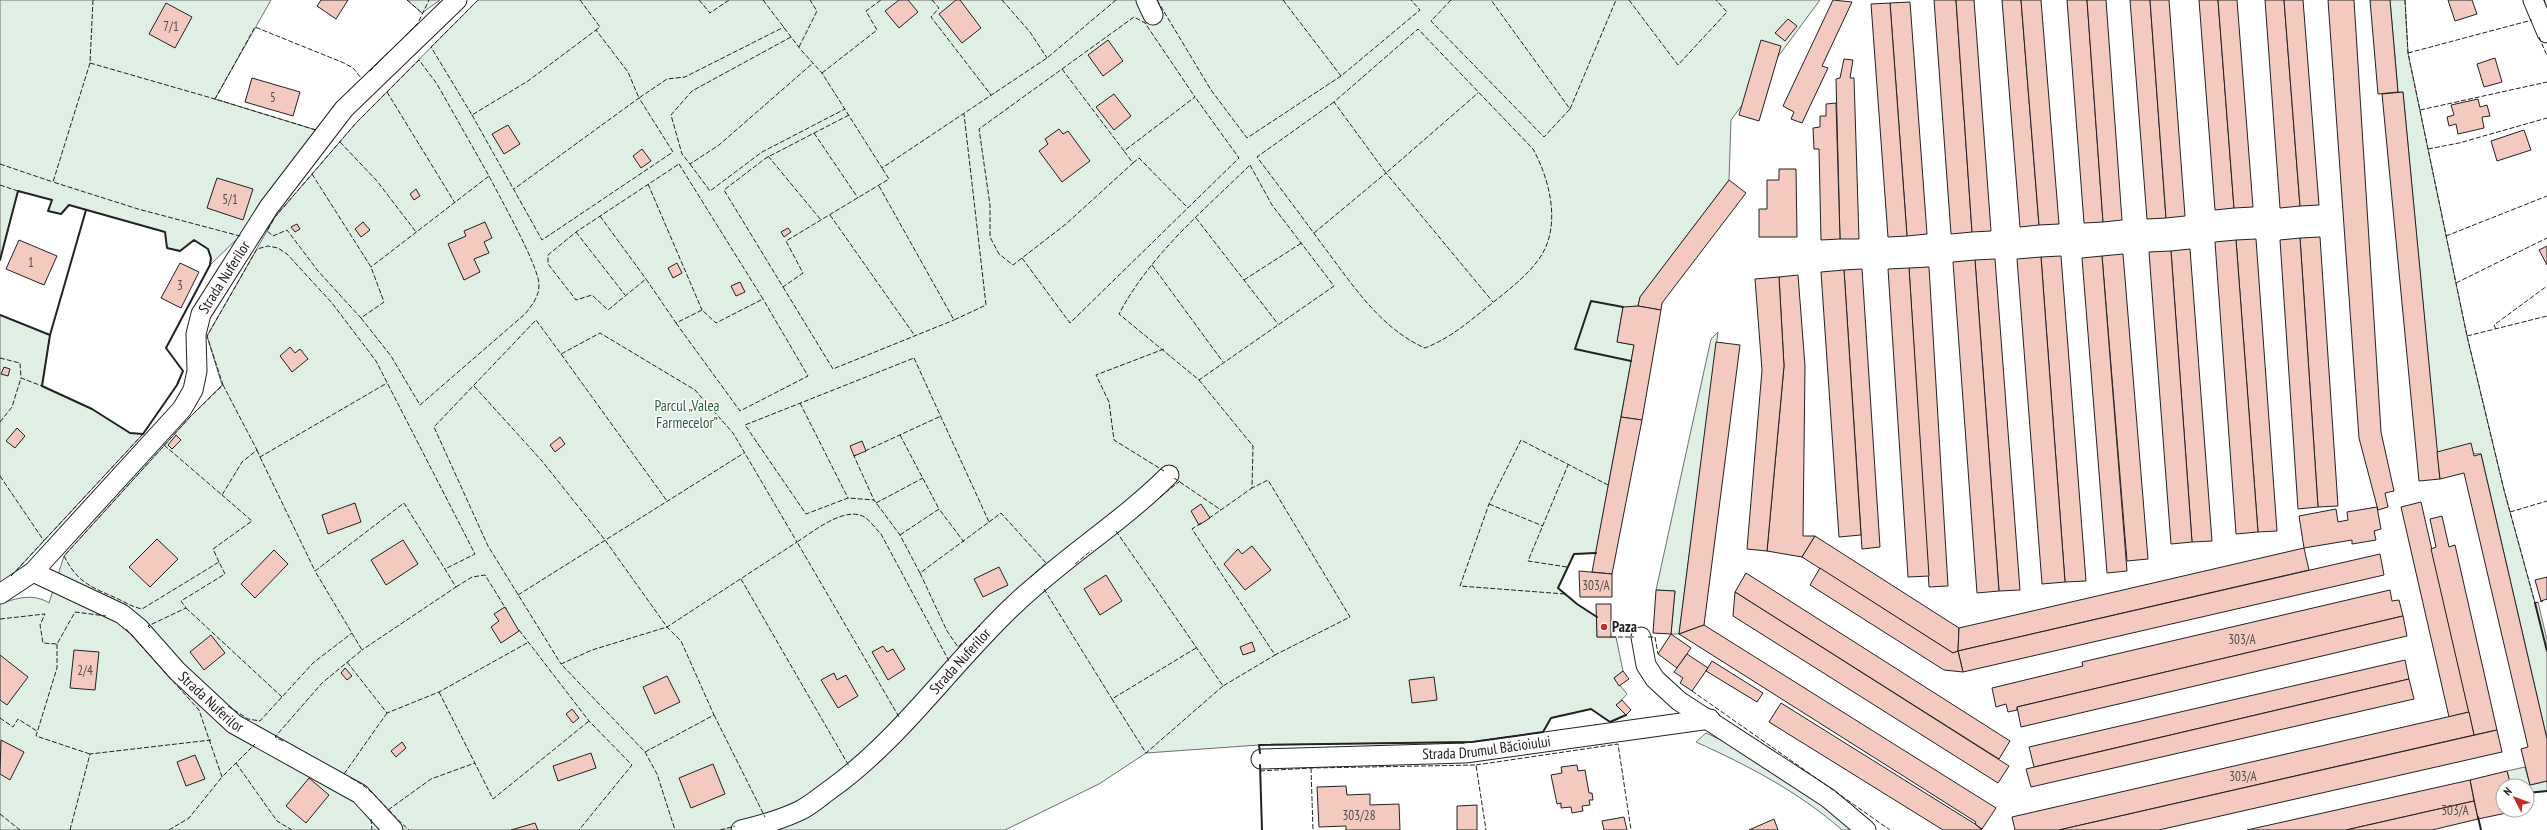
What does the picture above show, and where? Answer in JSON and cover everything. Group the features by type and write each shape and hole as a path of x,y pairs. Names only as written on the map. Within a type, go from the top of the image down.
{"street":[{"name":"Strada Nuferilor","path":"0,594 33,572 182,409 192,390 197,371 196,334 201,314 269,207 344,109 457,0"},
{"path":"2533,0 2547,33"},
{"name":"Strada Nuferilor","path":"742,830 771,823 800,810 842,781 880,749 1014,604 1077,550 1144,500 1169,474"},
{"name":"Strada Nuferilor","path":"33,572 122,614 139,628 177,671 234,724 360,794 393,830"},
{"path":"1641,637 1646,665 1655,679 1679,701 1710,719 1828,798 1866,830"},
{"name":"Strada Drumul Băcioiului","path":"1261,759 1465,753 1710,719"}],"green space":[{"path":"0,0 271,0 215,99 316,130 240,236 210,265 211,258 208,249 194,240 180,251 167,248 165,232 69,205 61,214 48,211 52,200 18,191 0,260"},
{"path":"407,0 440,0 422,13"},
{"name":"Parcul „Valea Farmecelor”","path":"478,0 1820,0 1731,120 1729,180 1640,297 1638,306 1623,308 1617,342 1634,345 1596,553 1574,554 1558,588 1577,604 1597,617 1597,637 1616,637 1623,671 1614,678 1627,694 1617,705 1626,715 1610,722 1591,709 1551,718 1543,732 1472,742 1259,745 1146,753 1099,784 1005,830 0,830 0,604 19,598 31,597 49,603 64,556 190,417 222,385 207,336 275,217 356,123"},
{"path":"2390,0 2405,0 2408,53 2467,336 2504,490 2535,603 2538,602 2547,640 2547,739 2481,454 2437,452 2403,92 2398,92"},
{"path":"0,315 50,335 42,386 92,409 130,433 143,434 5,583 0,585"},
{"path":"1718,332 1679,634 1671,634 1675,591 1656,590 1711,339"},
{"path":"1706,733 1726,742 1783,776 1854,830 1842,830 1808,803 1772,780 1696,742"},
{"path":"2525,767 2528,778 2509,778 2507,771"},
{"path":"2547,781 2547,791 2535,792 2535,784"}],"building":[{"path":"321,0 348,0 336,19 317,6"},
{"path":"899,0 908,0 918,12 899,28 885,11"},
{"path":"956,0 960,0 981,28 962,43 939,14"},
{"path":"1833,0 1852,2 1822,66 1828,68 1802,123 1791,119 1794,112 1783,106"},
{"path":"1934,0 1956,0 1972,232 1951,234"},
{"path":"1956,0 1974,0 1991,231 1972,232"},
{"path":"2002,0 2021,0 2039,225 2020,227"},
{"path":"2021,0 2041,0 2059,224 2039,225"},
{"path":"2067,0 2087,0 2103,222 2084,223"},
{"path":"2087,0 2106,0 2122,220 2103,222"},
{"path":"2130,0 2150,0 2166,218 2147,219"},
{"path":"2150,0 2169,0 2185,216 2166,218"},
{"path":"2199,0 2218,0 2234,208 2215,210"},
{"path":"2218,0 2237,0 2253,207 2234,208"},
{"path":"2265,0 2284,0 2300,206 2280,208"},
{"path":"2284,0 2303,0 2319,205 2300,206"},
{"path":"2328,0 2354,0 2381,432 2394,491 2385,493 2388,507 2378,510 2359,438"},
{"path":"2370,0 2390,0 2398,92 2378,94"},
{"path":"2448,0 2472,0 2477,14 2455,21"},
{"path":"1910,2 1927,234 1907,236 1890,3"},
{"path":"166,3 192,17 175,48 149,34"},
{"path":"1890,3 1907,236 1888,237 1871,4"},
{"path":"1788,19 1797,26 1785,41 1775,33"},
{"path":"1108,40 1123,61 1103,76 1088,55"},
{"path":"1761,40 1781,46 1759,121 1739,115"},
{"path":"2495,58 2502,82 2484,87 2477,64"},
{"path":"1844,59 1853,60 1850,78 1854,78 1859,239 1840,239 1836,79 1840,78"},
{"path":"252,78 300,92 293,116 245,102"},
{"path":"2403,92 2440,479 2419,481 2382,94"},
{"path":"1114,94 1131,116 1114,130 1096,107"},
{"path":"2478,99 2480,107 2487,105 2490,116 2482,117 2484,128 2458,134 2456,124 2449,126 2447,117 2454,115 2451,105"},
{"path":"1836,103 1840,239 1821,240 1819,149 1814,149 1813,128 1820,127 1820,116 1826,116 1826,104"},
{"path":"508,125 520,144 504,154 492,134"},
{"path":"1059,129 1063,134 1068,131 1090,161 1062,182 1039,151 1048,144 1045,139"},
{"path":"2524,130 2531,150 2497,161 2491,141"},
{"path":"642,149 651,161 641,168 633,156"},
{"path":"1779,169 1796,169 1797,237 1759,237 1759,209 1767,209 1767,180 1779,180"},
{"path":"217,178 253,189 243,220 207,208"},
{"path":"1729,180 1746,193 1662,303 1661,310 1638,306 1640,297"},
{"path":"416,189 420,196 414,200 410,194"},
{"path":"363,222 370,230 361,237 355,229"},
{"path":"485,222 492,238 484,242 489,253 474,259 480,272 464,280 448,244 466,236 464,231"},
{"path":"297,224 300,229 295,232 291,227"},
{"path":"788,228 791,232 784,237 781,232"},
{"path":"2320,237 2338,506 2318,507 2300,238"},
{"path":"2300,238 2318,507 2298,509 2280,240"},
{"path":"2256,239 2277,531 2258,532 2236,240"},
{"path":"19,240 57,256 44,285 6,269"},
{"path":"2236,240 2258,532 2236,534 2215,242"},
{"path":"2547,246 2547,265 2539,250"},
{"path":"2190,249 2212,541 2192,542 2171,251"},
{"path":"2171,251 2192,542 2171,544 2149,252"},
{"path":"2123,254 2148,559 2127,561 2102,256"},
{"path":"2061,256 2086,581 2065,582 2041,257"},
{"path":"2102,256 2127,571 2107,573 2082,258"},
{"path":"2041,257 2065,582 2042,584 2017,259"},
{"path":"1995,259 2020,590 1999,591 1975,260"},
{"path":"1975,260 1999,591 1977,593 1953,262"},
{"path":"180,263 199,272 181,308 161,298"},
{"path":"677,263 682,273 673,278 668,268"},
{"path":"1929,267 1948,586 1929,587 1909,268"},
{"path":"1909,268 1929,576 1908,577 1888,269"},
{"path":"1862,269 1880,547 1862,549 1844,270"},
{"path":"1844,270 1861,535 1839,537 1821,272"},
{"path":"1798,275 1805,366 1803,536 1815,536 1802,557 1767,551 1784,366 1779,277"},
{"path":"1779,277 1784,366 1767,551 1747,549 1762,370 1755,279"},
{"path":"740,282 745,292 736,296 731,286"},
{"path":"1638,306 1661,310 1642,420 1621,417 1634,345 1617,342 1623,307"},
{"path":"1716,342 1740,345 1704,625 1679,634"},
{"path":"290,347 295,353 300,349 308,359 292,372 280,356"},
{"path":"4,367 10,369 8,376 1,374"},
{"path":"1621,417 1642,420 1612,574 1592,572"},
{"path":"17,428 25,436 15,448 6,441"},
{"path":"176,435 181,440 172,449 168,445"},
{"path":"560,437 565,444 555,452 550,445"},
{"path":"862,441 866,451 854,456 850,446"},
{"path":"2471,443 2474,456 2481,454 2547,739 2547,781 2535,784 2535,778 2528,778 2521,749 2528,747 2464,473 2440,479 2437,452"},
{"path":"2421,502 2469,712 2449,717 2401,507"},
{"path":"355,503 361,522 328,534 322,515"},
{"path":"1201,504 1210,518 1199,525 1191,511"},
{"path":"2377,507 2381,529 2374,531 2376,540 2352,544 2352,540 2304,548 2299,516 2336,509 2338,522 2348,520 2347,512"},
{"path":"2442,516 2449,547 2455,545 2497,730 2474,735 2431,549 2436,547 2430,519"},
{"path":"1815,536 1959,628 1958,651 1953,653 1802,557"},
{"path":"157,539 178,559 150,587 129,567"},
{"path":"403,540 418,564 386,585 371,560"},
{"path":"1252,546 1271,570 1245,590 1224,564 1238,549 1242,554"},
{"path":"2304,548 2309,570 1958,651 1959,628"},
{"path":"274,550 288,564 255,598 241,584"},
{"path":"2380,554 2384,575 1963,672 1958,651"},
{"path":"999,567 1008,585 983,597 974,579"},
{"path":"1820,568 1953,653 1958,651 1963,672 1944,670 1810,585"},
{"path":"1579,571 1612,574 1612,597 1580,597"},
{"path":"1746,573 2010,741 1999,759 1735,592"},
{"path":"1106,575 1122,601 1100,615 1084,589"},
{"path":"2547,577 2547,599 2541,601 2535,580"},
{"path":"1656,590 1675,591 1671,634 1653,633"},
{"path":"2390,590 2392,601 2399,600 2403,616 2017,707 2017,710 2008,712 2006,704 1996,707 1992,688 2083,666 2082,662"},
{"path":"1735,592 2009,766 1998,783 1733,616"},
{"name":"Paza","path":"1596,604 1611,604 1611,637 1597,637"},
{"path":"505,607 519,631 501,643 491,627 499,621 494,614"},
{"path":"2403,616 2407,636 2021,727 2017,707"},
{"path":"1704,625 1996,808 1982,829 1975,824 1976,822 1679,634"},
{"path":"1671,634 1691,648 1677,668 1658,654"},
{"path":"211,635 225,653 204,670 190,652"},
{"path":"1252,642 1255,651 1243,655 1240,647"},
{"path":"883,646 887,652 893,649 905,669 888,680 872,652"},
{"path":"74,650 99,652 95,690 70,688"},
{"path":"1687,654 1708,668 1692,691 1680,683 1683,678 1674,672"},
{"path":"0,655 28,677 7,705 0,700"},
{"path":"2405,660 2409,679 2034,767 2029,747"},
{"path":"1712,661 1763,693 1757,702 1706,671"},
{"path":"345,668 352,676 347,680 341,673"},
{"path":"1623,671 1629,679 1619,686 1614,678"},
{"path":"834,673 837,680 846,675 858,696 838,708 821,680"},
{"path":"667,676 680,702 655,714 643,687"},
{"path":"1434,677 1437,700 1412,703 1409,680"},
{"path":"2409,679 2414,699 2031,787 2026,769"},
{"path":"1622,700 1631,710 1626,715 1616,705"},
{"path":"1781,703 1975,824 1982,830 1943,830 1769,722"},
{"path":"572,709 579,718 573,723 566,714"},
{"path":"2469,712 2474,735 2059,830 2015,830 2012,817"},
{"path":"2497,730 2502,752 2159,830 2059,830"},
{"path":"1,740 24,752 10,780 0,774"},
{"path":"402,742 406,748 396,757 391,751"},
{"path":"591,753 596,768 558,781 553,766"},
{"path":"195,755 205,779 186,786 177,762"},
{"path":"713,764 725,794 691,808 679,778"},
{"path":"1577,765 1578,771 1585,770 1589,793 1592,793 1593,800 1589,800 1590,805 1582,806 1583,811 1572,813 1571,807 1561,808 1561,803 1557,804 1551,775 1562,773 1561,767"},
{"path":"2507,771 2509,778 2495,778 2495,815 2478,819 2470,780"},
{"path":"309,778 329,795 306,823 286,806"},
{"path":"2470,780 2474,801 2346,830 2247,830"},
{"path":"1346,786 1347,795 1370,794 1370,805 1399,804 1400,830 1346,830 1346,826 1319,827 1317,787"},
{"path":"2474,801 2478,819 2432,830 2346,830"},
{"path":"1477,805 1477,830 1457,830 1457,806"},
{"path":"1624,817 1627,830 1604,830 1602,821"},
{"path":"1774,819 1778,830 1749,830"},
{"path":"535,823 538,830 511,830"}],"fence":[{"path":"93,0 90,63 53,182 138,209 240,236 241,235"},
{"path":"407,0 422,13"},
{"path":"370,71 418,23 429,0"},
{"path":"478,0 431,47 472,115 528,81 596,30 628,72 639,98 667,79 685,77 784,27"},
{"path":"580,0 600,27 596,30"},
{"path":"699,0 710,13 729,0"},
{"path":"763,0 801,50 822,73 882,168 1047,58 1116,0"},
{"path":"799,47 817,11 810,0"},
{"path":"822,73 877,30 866,11 881,0"},
{"path":"932,0 939,8 931,17 991,95"},
{"path":"1002,0 1030,32 1047,58"},
{"path":"1157,0 1211,90 1247,138 1341,76 1420,10 1411,0"},
{"path":"1283,0 1341,76"},
{"path":"1451,0 1431,21 1544,137 1570,109 1491,0"},
{"path":"1570,109 1616,0"},
{"path":"1629,0 1678,65 1727,12 1716,0"},
{"path":"2405,0 2408,53 2467,336 2504,490 2535,603 2543,601"},
{"path":"2544,0 2547,7"},
{"path":"1062,69 1124,151 1195,97 1145,23 1134,17 979,129 990,205 990,237 999,254 1013,265 1066,224 1133,163 1124,151"},
{"path":"2408,53 2532,20"},
{"path":"316,130 215,99 255,27 344,63 353,68 362,79"},
{"path":"1334,102 1257,157 1343,273 1367,302 1393,328 1425,348 1435,344 1466,324 1516,284 1539,259 1546,246 1552,218 1548,189 1539,161 1533,149 1418,29 1334,102 1386,173 1478,93"},
{"path":"791,37 692,91 671,115 682,154 690,164 719,145 813,63"},
{"path":"2539,37 2547,56"},
{"path":"312,174 371,267 384,302 361,318 318,271 287,230 273,236 267,231 275,217 356,123 419,60 437,84 489,176 371,267"},
{"path":"90,63 215,99"},
{"path":"2420,110 2547,82"},
{"path":"387,92 455,203"},
{"path":"1022,258 1070,323 1239,158 1195,97"},
{"path":"472,115 542,240 673,152 639,98 514,189"},
{"path":"690,164 710,191 762,152 845,109"},
{"path":"879,186 954,320 986,305 964,114"},
{"path":"849,115 766,158 724,190 783,287 803,273 786,241 889,179 882,168"},
{"path":"2428,149 2459,143 2547,118"},
{"path":"814,133 858,198"},
{"path":"340,142 377,181 416,232"},
{"path":"768,156 821,220"},
{"path":"1133,163 1139,158 1188,208"},
{"path":"0,164 53,182"},
{"path":"679,164 763,299 716,323 702,310 676,323 646,279 608,310 592,295 576,300 548,264 548,255 576,232 679,164"},
{"path":"1250,165 1272,205 1334,286 1199,380 1119,314 1146,272 1162,253 1178,235 1250,165"},
{"path":"1314,233 1386,173 1493,302"},
{"path":"361,318 391,356 420,405 525,314 535,301 538,293 539,285 537,276 526,247 489,176"},
{"path":"648,184 702,310"},
{"path":"0,185 18,191"},
{"path":"2446,236 2547,196"},
{"path":"830,215 915,336"},
{"path":"600,216 646,279"},
{"path":"1196,218 1278,324"},
{"path":"576,232 625,295"},
{"path":"2456,283 2547,238"},
{"path":"1244,280 1303,242"},
{"path":"150,628 148,626 186,608 181,601 225,574 219,562 142,609 119,600 86,583 74,572 64,556 190,417 223,385 207,336 257,249 268,246 278,248 287,254 332,303 376,361 475,554 445,569"},
{"path":"1152,265 1223,362"},
{"path":"2496,329 2494,325 2547,286"},
{"path":"783,287 833,369 954,320"},
{"path":"676,323 740,411 808,376 763,299"},
{"path":"2467,336 2547,316"},
{"path":"474,386 542,461 605,540 667,627 797,542 733,433 695,390 600,333 561,354 536,320 434,427 488,546 561,664"},
{"path":"1164,349 1096,375 1109,402 1114,440 1164,471"},
{"path":"561,354 667,501"},
{"path":"0,358 20,363 21,378 42,386"},
{"path":"914,358 989,522 920,573 900,535 874,500 848,498 806,514 745,425 914,358"},
{"path":"0,422 12,407 21,378"},
{"path":"1199,380 1253,446 1252,488 1208,519"},
{"path":"257,450 260,457 387,383"},
{"path":"164,445 222,495 242,462 257,450 223,385"},
{"path":"800,403 848,498"},
{"path":"865,451 941,416"},
{"path":"11,576 143,434"},
{"path":"900,435 939,509"},
{"path":"1565,594 1460,586 1489,504 1521,440 1608,485"},
{"path":"518,595 744,453"},
{"path":"856,455 854,456 874,500"},
{"path":"260,457 315,571"},
{"path":"1567,567 1528,561 1568,465"},
{"path":"0,476 44,541"},
{"path":"876,503 923,478"},
{"path":"1174,478 1221,510"},
{"path":"1201,523 1192,529 1275,655 1350,617 1268,480 1252,488"},
{"path":"1160,497 1180,481"},
{"path":"219,562 213,549 252,521 222,495"},
{"path":"2510,512 2547,501"},
{"path":"283,741 275,737 322,683 362,650 315,571 404,503 456,587 362,650"},
{"path":"1489,504 1543,526"},
{"path":"900,535 939,509 964,542"},
{"path":"989,522 1001,513 1046,563 1031,577"},
{"path":"899,717 797,542 830,521 849,514 858,515 870,521 881,534 949,661"},
{"path":"1116,531 1223,686 1275,655"},
{"path":"1075,564 1092,550"},
{"path":"920,573 947,631 958,647 980,626"},
{"path":"456,587 472,577 485,575 506,609"},
{"path":"741,579 849,766"},
{"path":"1044,589 1112,699"},
{"path":"186,608 282,697"},
{"path":"0,619 45,614 40,625 43,643 57,644 75,612 106,616"},
{"path":"645,752 714,715 681,641 667,627 592,650 561,664 645,752 657,774 675,830"},
{"path":"126,629 199,710 222,777 255,744"},
{"path":"519,630 589,721 632,765 579,830"},
{"path":"228,706 248,719 260,721 313,663 352,633"},
{"path":"1611,637 1634,637"},
{"path":"1648,637 1655,637 1658,654"},
{"path":"347,662 387,713 439,692 527,643"},
{"path":"57,644 57,668 36,736 90,754"},
{"path":"1196,648 1112,699 1146,753 1223,686"},
{"path":"1692,691 1890,830"},
{"path":"439,692 493,799 589,721"},
{"path":"344,774 387,713"},
{"path":"714,715 765,817"},
{"path":"0,718 13,727 18,719 37,731"},
{"path":"70,830 90,754 211,740"},
{"path":"1476,765 1618,744 1631,830"},
{"path":"236,763 277,821 292,830"},
{"path":"388,810 431,779 475,763"},
{"path":"1260,771 1311,768 1476,765 1486,830"},
{"path":"1311,768 1313,830"},
{"path":"169,830 189,818 222,777"},
{"path":"351,778 375,795 409,830"},
{"path":"0,814 20,830"},
{"path":"371,819 372,830"},
{"path":"720,830 735,826"}],"wall":[{"path":"0,260 18,191 52,200 48,211 61,214 69,205 165,232 167,248 180,251 194,240 208,249 211,258 210,265 166,348 183,371 177,385 143,434 130,433 92,409 42,386 50,335 0,315"},
{"path":"50,335 86,210"},
{"path":"1623,307 1591,301 1575,349 1631,361"},
{"path":"1596,553 1574,554 1558,588 1577,604 1597,617"},
{"path":"2535,603 2547,651"},
{"path":"1260,753 1259,745 1472,742 1543,732 1551,718 1591,709 1610,722 1626,715"},
{"path":"1260,765 1262,830"},
{"path":"2535,792 2547,791"},
{"path":"2478,817 2481,830"}],"place":[{"name":"Paza","path":"1604,627"}]}
